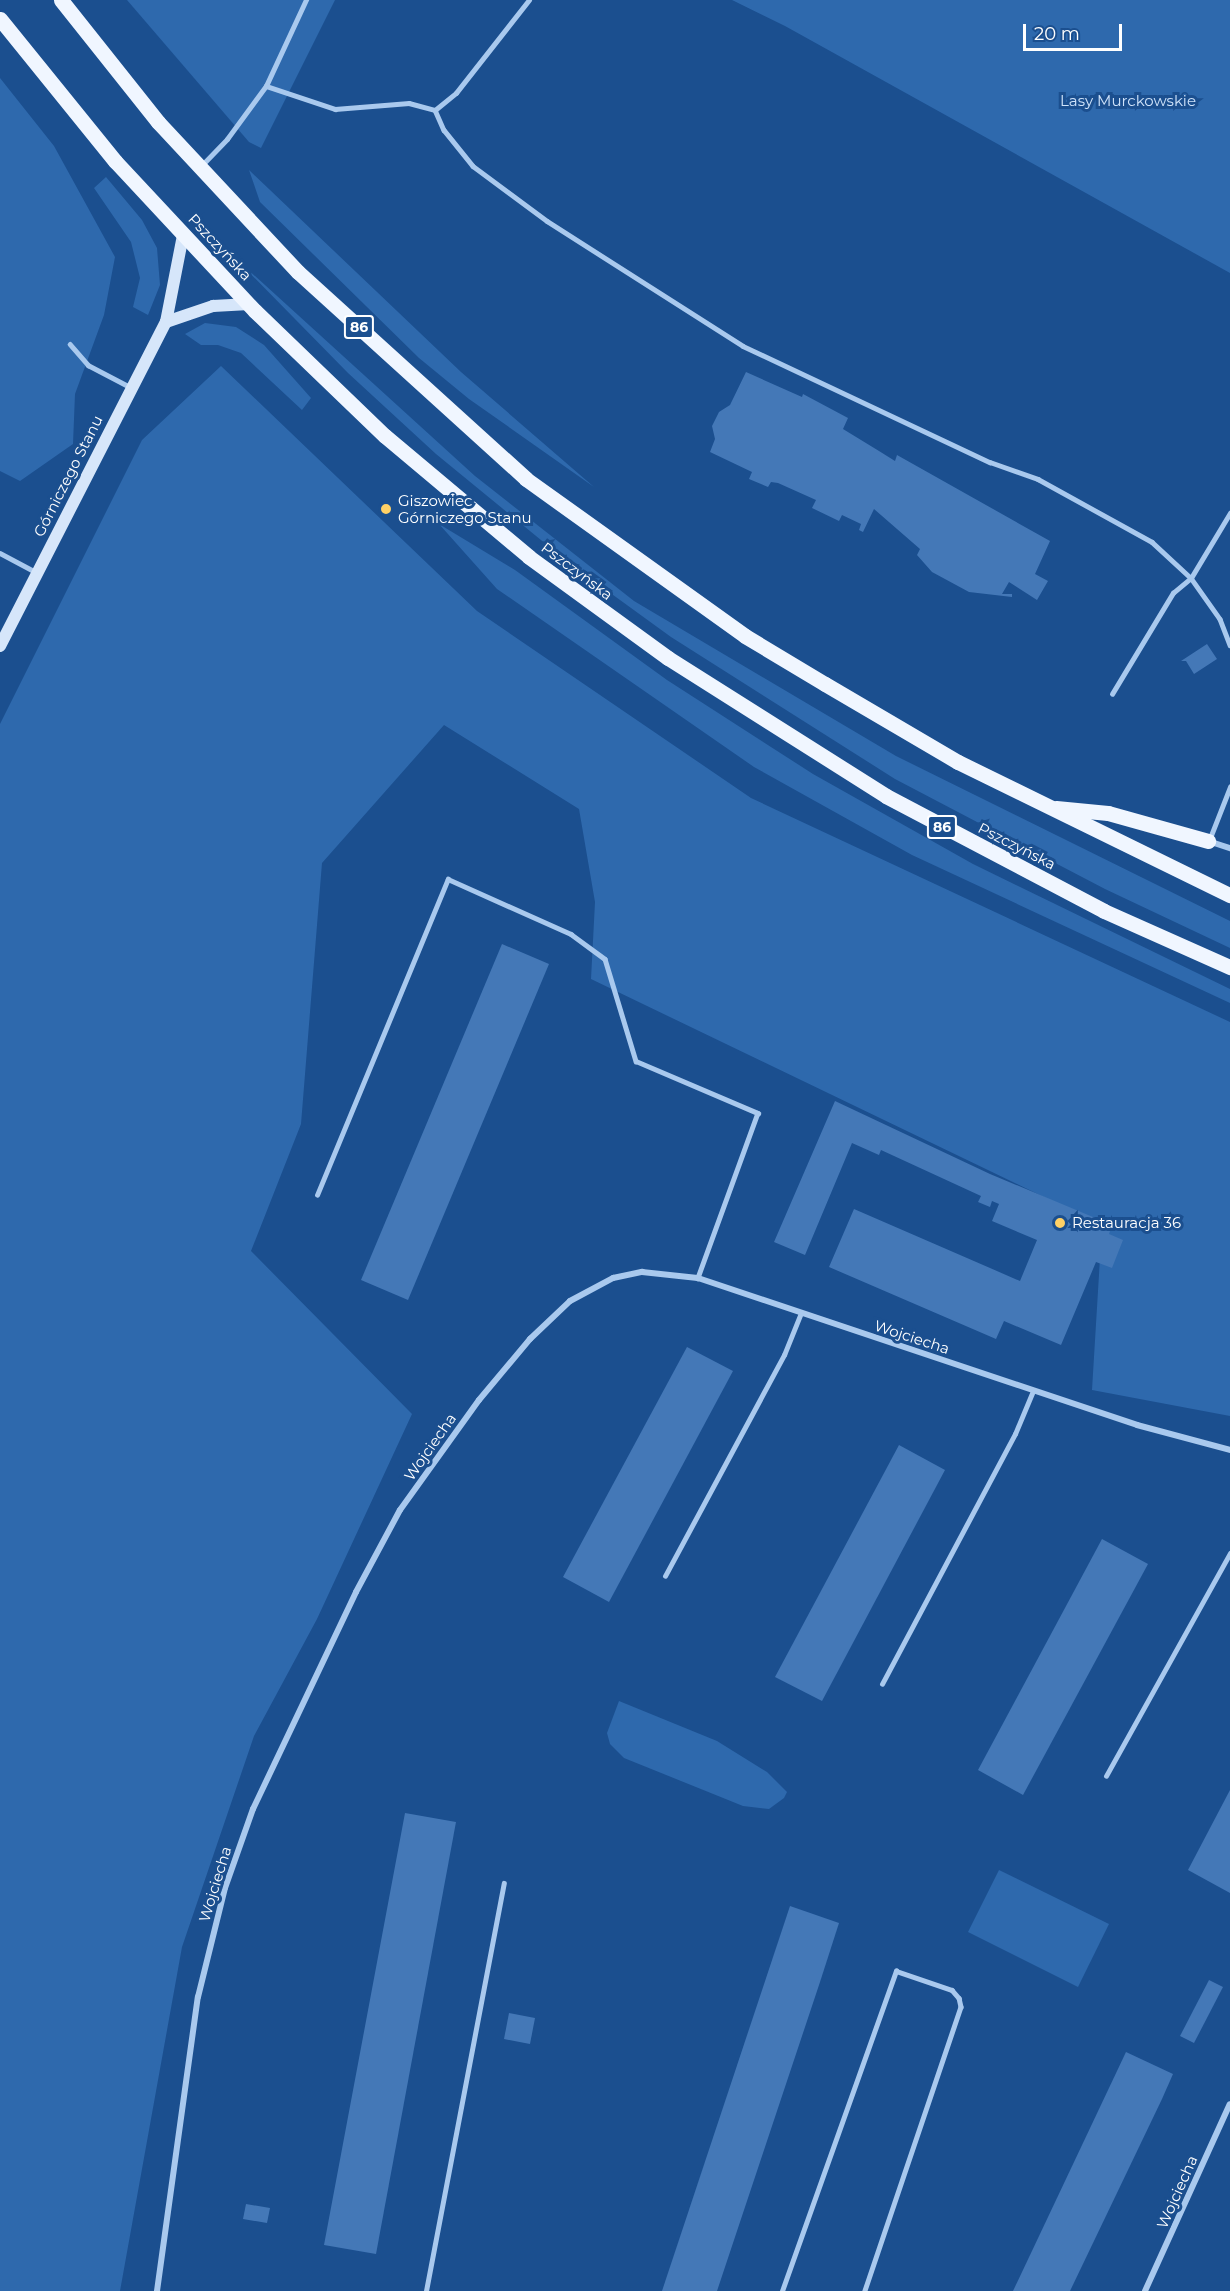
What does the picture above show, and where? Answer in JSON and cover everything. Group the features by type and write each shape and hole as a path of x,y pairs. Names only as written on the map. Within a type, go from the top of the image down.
{"main road":[{"name":"86","path":"61,0 150,112 298,272 526,479 745,636 958,762 1230,895"},
{"name":"Pszczyńska","path":"0,19 115,161 249,304 311,367 431,476 529,557 668,658 941,826 1104,911 1230,967"},
{"path":"1044,806 1108,813 1208,841"}],"street":[{"name":"Górniczego Stanu","path":"0,646 35,572 166,321 183,235"},
{"path":"166,321 213,306 249,304"},
{"path":"1208,841 1230,848"},
{"name":"Wojciecha","path":"157,2291 193,2024 225,1888 277,1756 383,1540 478,1400 530,1339 570,1301 613,1278 642,1272 698,1278 1033,1390 1230,1450"},
{"name":"Wojciecha","path":"1145,2291 1230,2104"}],"lane":[{"path":"200,167 227,140 266,86 306,0"},
{"path":"435,110 456,93 529,0"},
{"path":"266,86 335,109 409,103 435,110"},
{"path":"435,110 444,130 473,166 547,221 743,346 990,462 1038,479 1152,542 1191,578 1220,619 1230,642"},
{"path":"70,344 88,365 130,387"},
{"path":"1112,694 1173,593 1191,578 1230,513"},
{"path":"0,554 35,572"},
{"path":"1208,841 1230,787"},
{"path":"317,1195 448,879 571,934 605,959 636,1061 758,1113 698,1278"},
{"path":"665,1576 784,1355 801,1313"},
{"path":"882,1684 1015,1434 1033,1390"},
{"path":"1106,1776 1230,1553"},
{"path":"426,2291 504,1883"},
{"path":"782,2291 896,1971 952,1990 959,1998 961,2007 866,2291"}],"green space":[{"path":"127,0 335,0 261,148 249,142"},
{"name":"Lasy Murckowskie","path":"732,0 1230,0 1230,273 785,26"},
{"path":"0,78 54,146 115,257 104,315 75,394 73,444 20,481 0,471"},
{"path":"249,170 461,372 594,487 469,399 419,358 260,202"},
{"path":"106,177 142,220 157,248 160,285 148,315 133,307 140,278 131,242 94,188"},
{"path":"233,256 475,476 634,601 896,756 1230,921 1230,948 1105,889 895,779 671,637 569,563 436,454 348,373"},
{"path":"205,323 236,327 264,345 311,398 302,410 241,353 218,345 201,345 185,334"},
{"path":"221,366 477,611 751,798 1230,1022 1230,1416 1092,1390 1102,1225 591,979 595,902 579,809 444,725 322,863 301,1124 251,1251 412,1414 317,1619 254,1736 182,1947 120,2291 0,2291 0,724 142,440"},
{"path":"439,524 515,570 667,680 813,774 973,864 1230,989 1230,1003 912,855 754,767 497,589"},
{"path":"619,1701 717,1741 767,1772 787,1792 784,1798 769,1809 743,1806 624,1758 610,1744 607,1733"},
{"path":"999,1870 1109,1924 1078,1987 968,1932"}],"building":[{"path":"746,372 802,397 803,394 848,418 843,429 895,461 897,455 1050,541 1035,574 1048,581 1037,600 1009,582 1002,594 1012,594 1012,597 969,592 932,572 917,555 920,549 874,509 863,532 859,530 861,524 842,515 839,521 812,508 816,500 778,483 771,482 768,487 749,479 752,472 710,452 715,439 712,426 719,412 730,405"},
{"path":"1207,644 1217,659 1194,674 1186,661 1181,661"},
{"path":"502,944 549,964 408,1300 361,1280"},
{"path":"835,1101 990,1174 1112,1225 1109,1234 1123,1240 1112,1268 1096,1262 1061,1345 1004,1321 996,1339 829,1267 854,1209 1020,1281 1037,1240 992,1221 999,1204 992,1201 990,1207 978,1202 981,1196 881,1150 879,1155 852,1143 805,1255 774,1242"},
{"path":"687,1347 733,1371 609,1602 563,1577"},
{"path":"899,1445 945,1470 822,1701 775,1677"},
{"path":"1102,1539 1148,1564 1023,1795 978,1770"},
{"path":"1230,1790 1230,1893 1188,1870"},
{"path":"405,1813 456,1822 376,2254 324,2245"},
{"path":"790,1906 839,1923 820,1982 717,2291 662,2291"},
{"path":"1209,1980 1223,1987 1194,2043 1180,2036"},
{"path":"509,2013 535,2018 530,2044 504,2039"},
{"path":"1126,2052 1173,2074 1162,2099 1070,2291 1013,2291"},
{"path":"246,2204 270,2208 267,2223 243,2219"}],"place":[{"name":"Giszowiec Górniczego Stanu","path":"386,509"},
{"name":"Restauracja 36","path":"1060,1223"}]}
